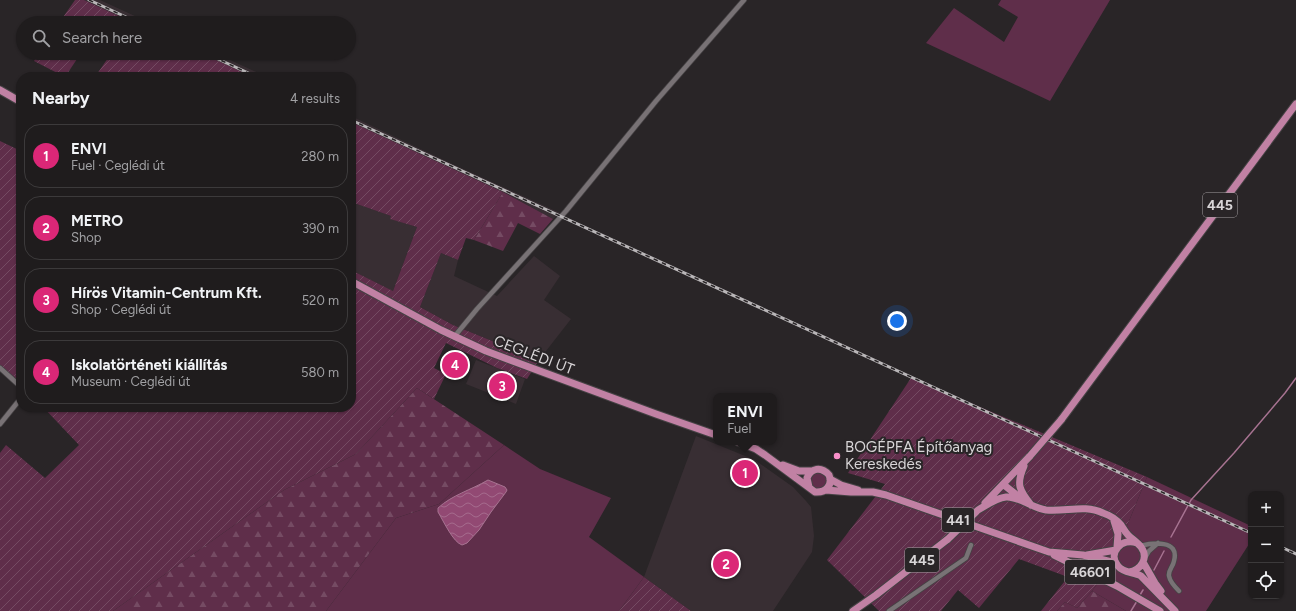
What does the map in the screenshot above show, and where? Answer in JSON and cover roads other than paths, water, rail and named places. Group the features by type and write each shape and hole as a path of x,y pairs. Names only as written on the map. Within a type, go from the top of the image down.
{"main road":[{"path":"0,90 16,99"},
{"name":"445","path":"853,611 925,558 948,539 1028,459 1061,420 1296,104"},
{"name":"CEGLÉDI ÚT","path":"356,284 454,337 495,355 713,434"},
{"name":"441","path":"746,445 756,449 812,490 817,492 826,490 865,492 886,495 1049,552 1083,555 1116,563 1120,568 1141,576 1176,611"},
{"path":"1028,459 1019,477 1019,485 1022,494 1031,505"},
{"name":"441","path":"774,461 799,471 822,469 826,471 830,479 841,485 865,492"},
{"path":"808,486 807,478 812,471"},
{"path":"826,490 830,479"},
{"path":"1004,484 1031,505"},
{"path":"977,511 999,498 1007,497 1014,498 1047,510 1089,508 1098,510 1120,524 1127,534 1138,544 1144,552 1144,561 1155,583 1176,611"},
{"path":"1112,518 1116,525 1118,534 1114,559 1116,563"},
{"name":"441","path":"1083,555 1116,549 1124,542 1128,541 1138,544"},
{"name":"46601","path":"1049,552 1117,586 1160,611"},
{"path":"1130,572 1138,569 1144,561"}],"street":[{"path":"454,337 477,309 566,211 656,101 744,0"},
{"path":"0,368 16,382"},
{"path":"0,424 16,404"},
{"path":"1144,561 1149,551 1158,543"},
{"path":"1138,544 1158,543 1166,544 1170,547 1174,552 1174,562 1169,570 1170,580 1179,591"},
{"path":"889,611 966,558 971,544"}],"water":[{"path":"488,480 505,487 507,490 479,530 467,543 462,545 455,540 449,531 438,512 438,508 443,503 455,496"}],"waterway":[{"path":"1171,537 1191,500 1234,453 1296,378"},
{"path":"1154,570 1164,551"},
{"path":"1140,595 1143,590"},
{"path":"1131,611 1137,601"}],"railway":[{"path":"89,0 124,16"},
{"path":"220,60 246,72"},
{"path":"356,122 1248,532"},
{"path":"1284,548 1296,554"}],"place":[{"name":"Iskolatörténeti kiállítás","path":"455,365"},
{"name":"Hírös Vitamin-Centrum Kft.","path":"502,386"},
{"name":"BOGÉPFA Építőanyag Kereskedés","path":"837,456"},
{"name":"ENVI","path":"745,473"},
{"name":"METRO","path":"726,564"}]}
